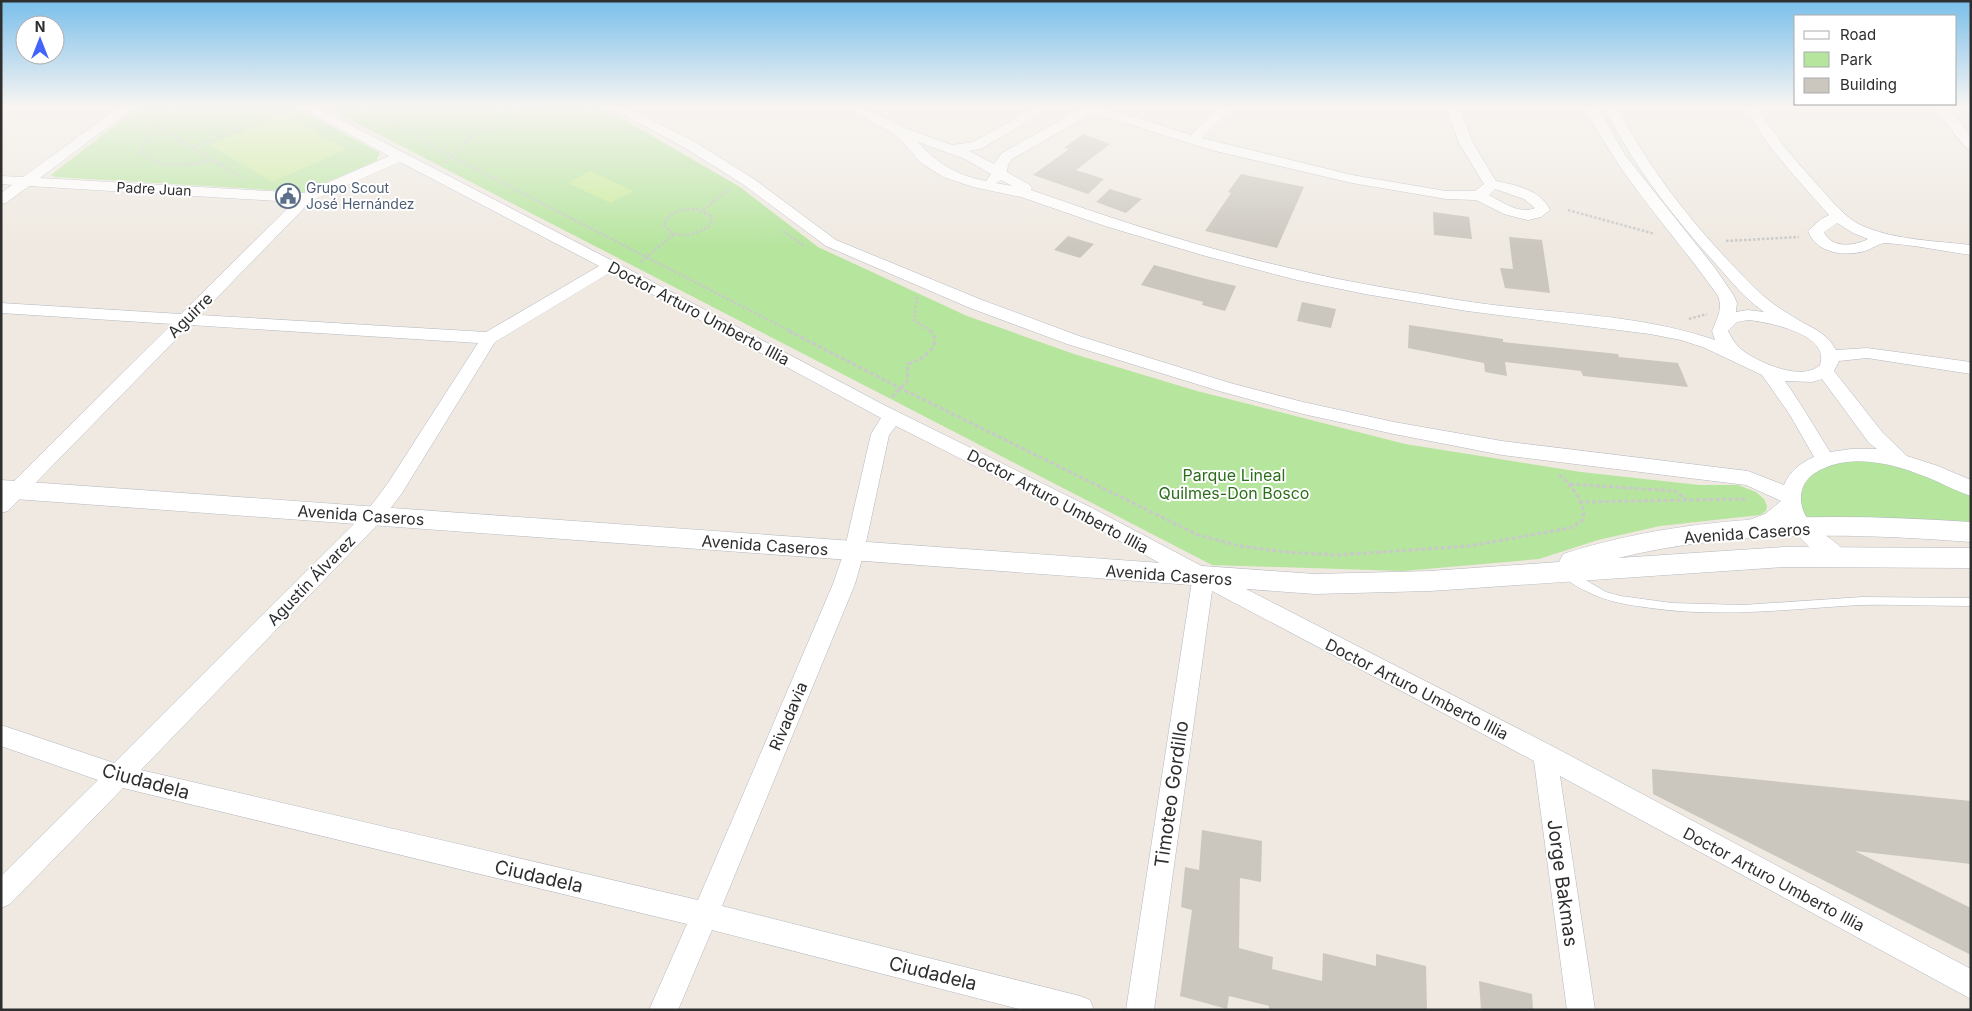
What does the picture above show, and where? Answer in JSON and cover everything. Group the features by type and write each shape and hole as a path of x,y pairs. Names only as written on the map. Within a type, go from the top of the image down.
{"street":[{"path":"1,200 69,152"},
{"name":"Doctor Arturo Umberto Illia","path":"393,152 886,412 1087,514 1203,577 1545,755 1971,985"},
{"path":"701,152 749,182 831,244 919,289 976,304 1073,340 1148,365 1303,408 1394,428 1502,448 1748,478 1767,484 1791,501"},
{"path":"919,152 925,159 948,174 978,184 1013,190 1118,226 1208,252 1340,284 1467,306 1650,329 1700,339 1768,371 1801,377 1815,375 1828,364 1852,353 1867,353"},
{"path":"925,159 934,152"},
{"path":"959,152 975,158 1012,182 1058,204"},
{"path":"1000,173 1000,165 1007,156 1013,152"},
{"path":"1239,152 1352,179 1446,195 1478,195 1522,214 1533,215 1543,210 1540,202 1530,196 1506,187 1491,184 1472,152"},
{"path":"1615,152 1726,296 1729,303 1720,331 1722,339 1737,356"},
{"path":"1634,152 1651,178 1678,211 1750,292 1762,303 1802,328 1823,344 1828,364 1876,438 1901,461"},
{"path":"1781,152 1837,217 1858,230 1881,238 1971,250"},
{"name":"Aguirre","path":"7,495 306,198 401,156"},
{"path":"978,184 990,181 1000,173"},
{"name":"Padre Juan","path":"1,180 306,198"},
{"path":"1478,195 1487,190 1491,184"},
{"path":"1837,217 1826,222 1816,231 1819,239 1825,243 1835,247 1853,248 1870,244 1881,238"},
{"name":"Agustín Álvarez","path":"1,896 374,516 395,488 489,338 618,270"},
{"path":"1,308 489,338"},
{"path":"1650,329 1695,329 1724,322 1735,317 1762,315 1802,328 1846,348 1867,353 1971,368"},
{"path":"1768,371 1797,412 1825,459"},
{"name":"Rivadavia","path":"663,1010 705,915 844,584 854,552 886,412"},
{"path":"1837,556 1804,528 1791,501 1791,490 1797,478 1804,471 1825,459 1863,454 1901,461 1945,476 1971,489"},
{"path":"1717,473 1760,475 1804,471"},
{"name":"Avenida Caseros","path":"7,495 374,516 1314,584 1361,584 1566,572 1720,560 1837,556 1971,558"},
{"path":"1739,530 1771,521 1783,513 1791,501"},
{"name":"Avenida Caseros","path":"1528,573 1622,547 1664,539 1739,530 1881,528 1971,532"},
{"name":"Timoteo Gordillo","path":"1140,1010 1203,577"},
{"name":"Ciudadela","path":"1,735 119,776 705,915 1080,1010"},
{"name":"Jorge Bakmas","path":"1545,755 1581,1010"}],"lane":[{"path":"1566,572 1580,583 1603,595 1620,600 1672,607 1743,609 1862,601 1971,602"}],"path":[{"path":"142,152 148,160 160,164 214,160"},
{"path":"201,152 271,196"},
{"path":"443,152 902,389 1198,535 1240,546 1285,552 1336,555 1470,546 1570,528 1580,524 1583,510 1570,484 1551,472"},
{"path":"434,174 455,152"},
{"path":"702,210 728,189 749,182"},
{"path":"721,185 734,193"},
{"path":"681,210 702,210 712,216 710,225 699,232 674,234 664,224 669,216 681,210"},
{"path":"776,226 805,247"},
{"path":"618,270 647,257 674,234"},
{"path":"908,293 919,289"},
{"path":"919,289 926,300"},
{"path":"886,412 906,382 908,364 920,360 930,353 935,346 936,338 932,331 914,320 919,289"},
{"path":"1570,484 1675,490 1686,499"},
{"path":"1579,502 1753,499"}],"green space":[{"path":"80,152 380,153 376,161 304,192 55,177 51,175"},
{"path":"222,152 340,152 272,182"},
{"name":"Parque Lineal Quilmes-Don Bosco","path":"413,152 680,152 740,187 818,247 967,316 1074,354 1197,391 1405,444 1581,472 1699,485 1738,485 1756,492 1764,499 1767,506 1766,511 1760,515 1660,526 1598,540 1539,559 1403,571 1212,565"},
{"path":"590,171 633,191 611,203 568,183"},
{"path":"1863,455 1971,489 1971,532 1804,528 1797,478 1804,471"}],"building":[{"path":"1065,152 1099,152 1076,170 1104,179 1088,194 1033,175"},
{"path":"1241,174 1304,187 1277,248 1205,231 1231,193 1228,192"},
{"path":"1110,189 1142,199 1126,213 1096,202"},
{"path":"1433,212 1469,217 1472,239 1434,235"},
{"path":"1068,236 1094,244 1080,258 1054,250"},
{"path":"1509,237 1542,240 1550,293 1505,288 1500,268 1513,269"},
{"path":"1154,265 1236,286 1225,311 1202,305 1203,302 1141,285"},
{"path":"1302,302 1336,309 1331,328 1297,321"},
{"path":"1409,325 1503,339 1503,342 1618,354 1619,357 1678,363 1688,387 1583,376 1581,371 1505,362 1507,376 1485,372 1484,363 1408,348"},
{"path":"1652,769 1971,801 1971,864 1855,851 1971,908 1971,955 1653,794"},
{"path":"1202,830 1262,841 1261,882 1240,878 1239,948 1273,957 1272,969 1322,981 1323,953 1376,966 1376,954 1426,966 1427,1010 1269,1010 1269,1006 1229,996 1227,1009 1180,996 1192,910 1181,907 1185,867 1199,870"},
{"path":"1479,981 1532,994 1533,1010 1481,1010"}],"place":[{"name":"Grupo Scout José Hernández","path":"288,196"}]}
